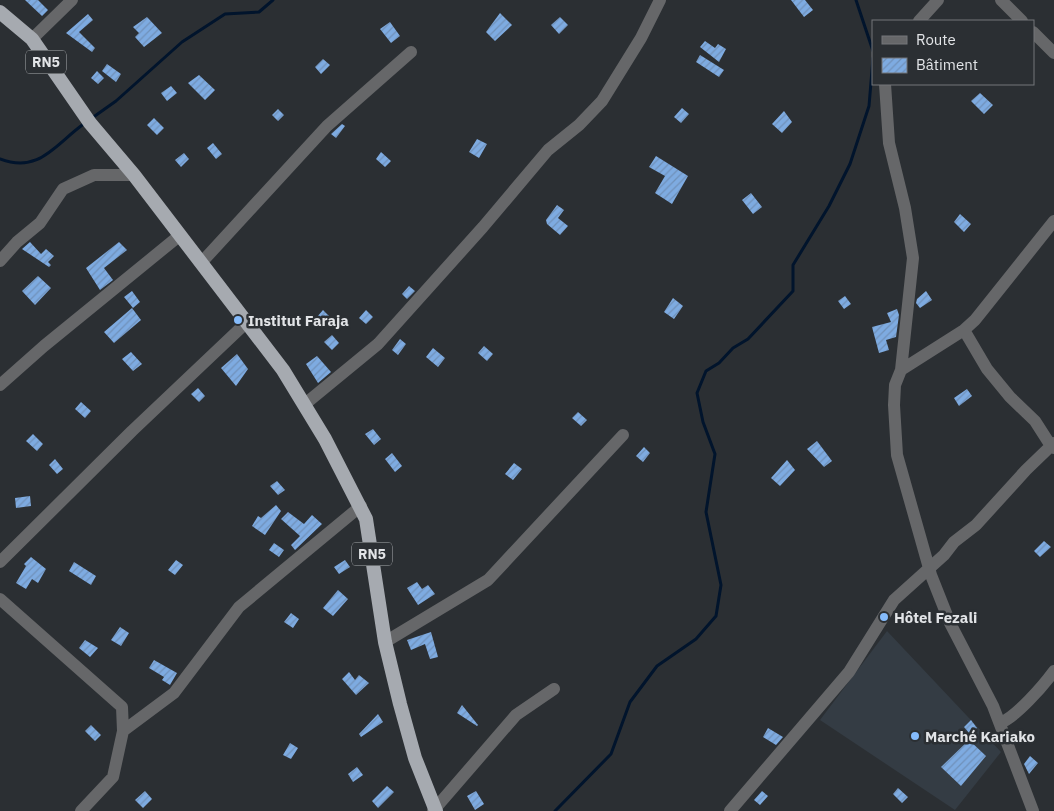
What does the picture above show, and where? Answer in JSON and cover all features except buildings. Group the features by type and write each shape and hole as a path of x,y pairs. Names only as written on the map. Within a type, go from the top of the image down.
{"highway":[{"name":"RN5","path":"0,12 32,39 89,121 134,175 179,236 284,370 305,404 361,506 368,529 385,642 415,758 435,810"}],"street":[{"path":"32,39 72,0"},
{"path":"305,404 378,344 483,227 500,204 548,150 579,125 602,101 641,38 660,0"},
{"path":"920,20 938,0"},
{"path":"1001,0 1021,20"},
{"path":"1034,33 1054,53"},
{"path":"201,263 327,126 411,52"},
{"path":"885,85 889,144 906,208 914,258 901,370 895,385 894,405 897,455 929,567 950,623 964,647 1000,723 1033,811"},
{"path":"0,261 23,236 40,223 63,189 94,175 134,175"},
{"path":"901,370 964,330 1021,264 1054,220"},
{"path":"0,385 44,346 179,236"},
{"path":"0,562 132,431 247,322"},
{"path":"730,811 849,672 894,600 944,555 954,542 976,525 1053,446 1035,421 1010,397 987,369 964,330"},
{"path":"385,642 488,580 623,435"},
{"path":"123,731 174,693 239,607 361,506"},
{"path":"0,600 122,707 123,731 113,777 87,809"},
{"path":"1000,723 1009,720 1017,713 1054,671"},
{"path":"435,810 516,715 554,689"}],"shaded area":[{"name":"Marché Kariako","path":"887,631 1001,752 955,810 820,720"}],"waterway":[{"path":"92,118 116,101 182,42 225,14 259,12 273,0"},
{"path":"856,0 872,48"},
{"path":"555,811 611,754 630,702 657,666 696,639 716,616 721,585 706,512 715,454 703,422 697,393 706,371 719,363 733,348 748,339 793,291 793,265 829,206 850,164 869,106 872,70"},
{"path":"0,159 14,163 26,163 37,160 85,123"}],"place":[{"name":"Institut Faraja","path":"238,320"},
{"name":"Hôtel Fezali","path":"884,617"},
{"name":"Marché Kariako","path":"915,736"}]}
